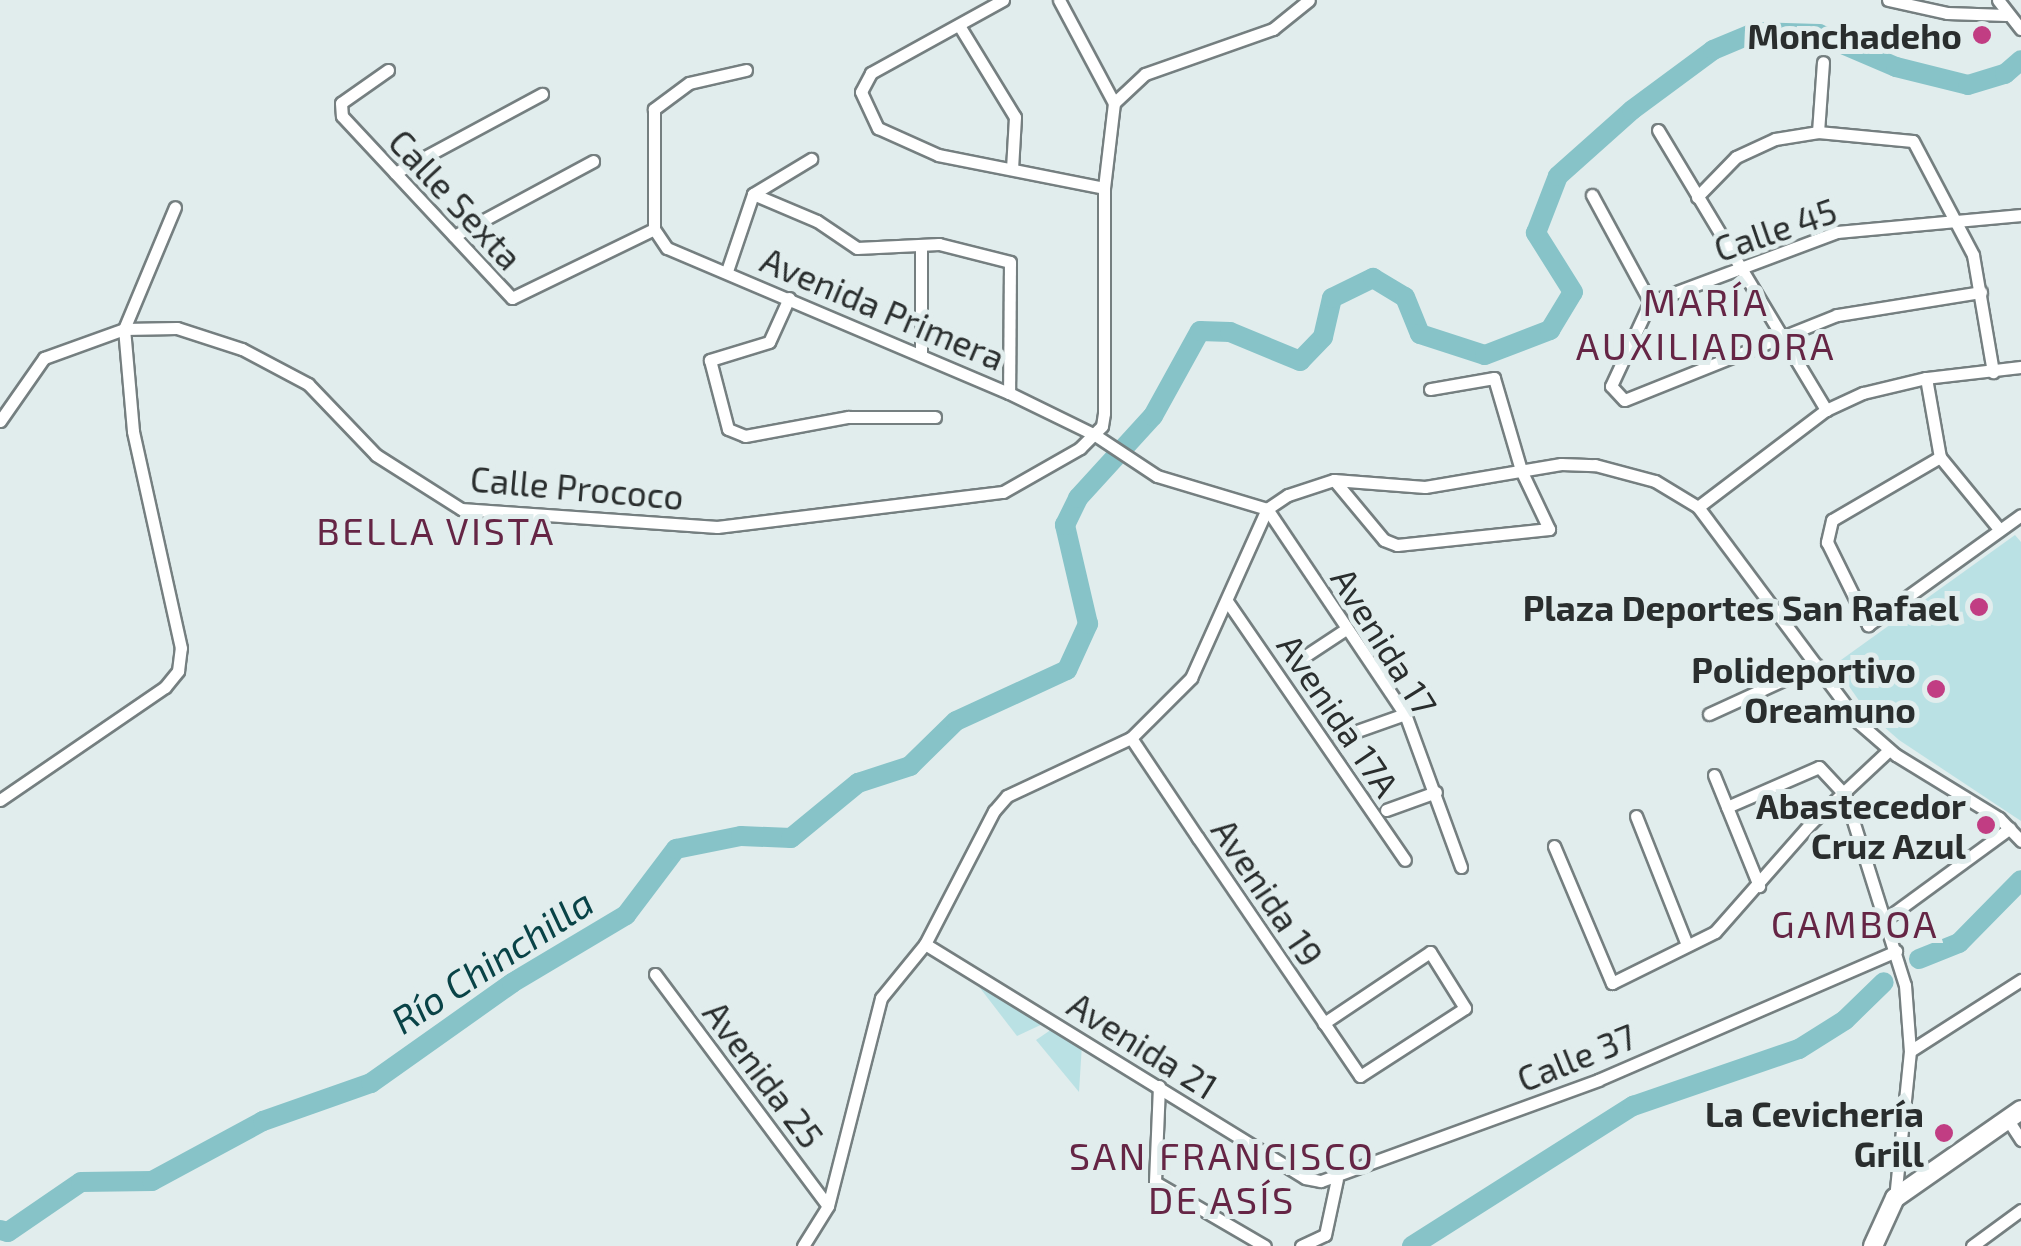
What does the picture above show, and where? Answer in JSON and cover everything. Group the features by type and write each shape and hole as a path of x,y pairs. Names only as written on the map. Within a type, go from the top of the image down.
{"main road":[{"path":"1873,1246 1895,1198 2014,1115"}],"street":[{"path":"1003,0 871,73 861,92 878,128 908,146 1104,188"},
{"path":"1059,0 1086,41 1114,104 1104,188 1108,302 1104,414 1095,435 1134,463 1267,509 1334,480 1414,488 1561,464 1627,470 1698,507 1858,722 1889,750 2010,828 2021,841"},
{"path":"1114,104 1145,74 1272,29 1309,0"},
{"path":"1888,0 1947,13 2006,15"},
{"path":"1998,0 2006,15 2021,29"},
{"path":"960,27 1015,118 1012,169"},
{"path":"1818,132 1823,62"},
{"name":"Calle Sexta","path":"388,70 341,103 340,110 512,298 654,230"},
{"path":"654,230 654,109 688,83 746,70"},
{"path":"395,173 542,94"},
{"path":"1658,130 1826,410"},
{"path":"1697,197 1754,145 1818,132 1913,141 1956,218 1981,292 1993,372"},
{"path":"727,272 753,194 811,159"},
{"path":"454,236 593,161"},
{"path":"753,194 816,221 857,248 922,248 939,244 1010,262 1010,392"},
{"path":"1592,195 1650,302 1610,386 1624,400 1878,304 1981,292"},
{"path":"0,800 166,687 178,671 174,613 133,430 124,330 176,207"},
{"name":"Calle 45","path":"1650,302 1836,232 2021,215"},
{"name":"Avenida Primera","path":"654,230 667,248 921,353 1095,435"},
{"path":"921,353 922,248"},
{"path":"789,298 769,342 710,360 728,429 745,436 848,416 935,416"},
{"name":"Calle Prococo","path":"0,421 44,358 124,330 177,328 258,358 308,384 376,455 461,508 717,527 943,504 1003,492 1095,435"},
{"path":"1698,507 1826,410 1926,378 2021,368"},
{"path":"1334,480 1390,544 1549,529 1520,470 1494,378 1430,389"},
{"path":"1926,378 1940,457 2000,530"},
{"path":"1940,457 1832,520 1826,542 1868,625 2021,515"},
{"path":"804,1246 828,1206 861,1093 874,1014 924,944 994,811 1008,796 1130,738 1191,678 1267,509"},
{"name":"Avenida 17","path":"1267,509 1404,714 1461,866"},
{"name":"Avenida 17A","path":"1227,600 1405,860"},
{"path":"1293,664 1346,629"},
{"path":"1709,714 1816,665"},
{"path":"1340,737 1404,714"},
{"name":"Avenida 19","path":"1130,738 1360,1076 1466,1008 1430,952 1324,1023"},
{"path":"1554,846 1612,984 1715,932 1811,823 1846,795 1889,750"},
{"path":"1727,808 1819,766 1846,795 1896,951 1910,1051 1895,1198"},
{"path":"1714,775 1759,886"},
{"path":"1386,810 1436,792"},
{"path":"1636,816 1687,945"},
{"path":"1887,918 2010,828"},
{"name":"Avenida 21","path":"924,944 1305,1178 1337,1179"},
{"name":"Calle 37","path":"1337,1179 1598,1080 1896,951"},
{"name":"Avenida 25","path":"655,974 828,1206"},
{"path":"1910,1051 2021,980"},
{"path":"1159,1086 1152,1173 1165,1194 1266,1246"},
{"path":"2014,1115 2021,1140"},
{"path":"1301,1246 1316,1242 1329,1223 1337,1179"},
{"path":"1972,1246 2021,1210"}],"shaded area":[{"name":"Polideportivo Oreamuno","path":"2015,535 2021,542 2021,821 1899,740 1867,712 1834,665"},
{"path":"970,975 1047,1022 1017,1036"},
{"path":"1055,1027 1082,1044 1079,1092 1036,1040"}],"waterway":[{"name":"Río Chinchilla","path":"0,1230 8,1232 81,1182 152,1181 263,1121 371,1083 512,983 626,915 676,849 741,836 791,838 858,783 910,766 956,721 1067,670 1088,624 1065,525 1078,498 1153,416 1200,331 1230,332 1300,361 1323,337 1332,298 1373,278 1405,297 1420,334 1485,355 1550,330 1573,292 1536,233 1558,176 1632,110 1713,50 1756,32 1819,34 1896,67 1968,85 2005,74 2021,60"},
{"path":"1919,959 1959,943 2021,880"},
{"path":"1412,1246 1633,1106 1799,1049 1845,1020 1884,982"}],"place":[{"name":"Monchadeho","path":"1982,35"},
{"name":"Plaza Deportes San Rafael","path":"1979,607"},
{"name":"Polideportivo Oreamuno","path":"1936,689"},
{"name":"Abastecedor Cruz Azul","path":"1986,825"},
{"name":"La Cevichería Grill","path":"1944,1133"}],"district":[{"name":"MARÍA AUXILIADORA","path":"1706,324"},
{"name":"BELLA VISTA","path":"436,531"},
{"name":"GAMBOA","path":"1855,924"},
{"name":"SAN FRANCISCO DE ASÍS","path":"1222,1178"}]}
